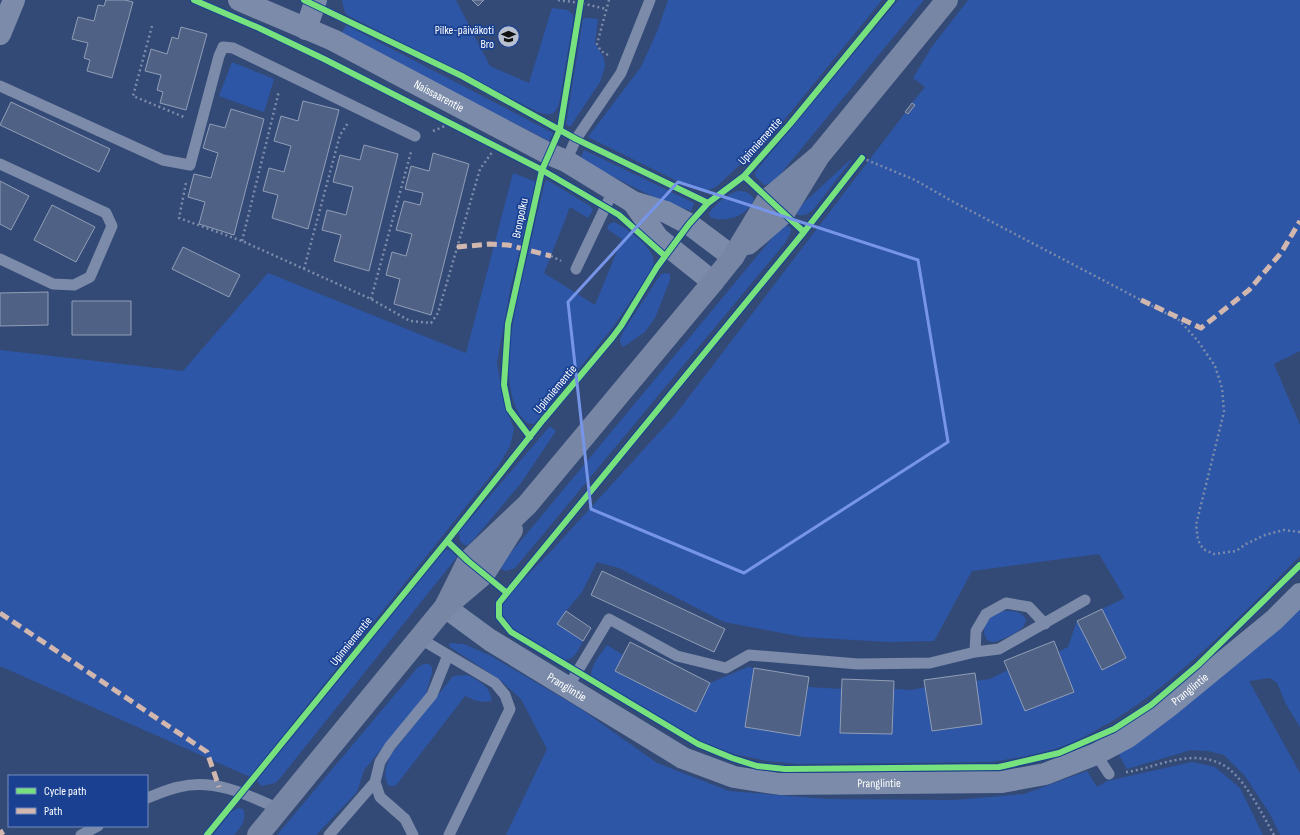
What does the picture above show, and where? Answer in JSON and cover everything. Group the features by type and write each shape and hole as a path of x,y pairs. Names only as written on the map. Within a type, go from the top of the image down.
{"main road":[{"path":"258,835 445,607 484,574 527,505 733,257 784,213 819,156 947,0"}],"street":[{"path":"1,27 14,0"},
{"name":"Naissaarentie","path":"239,0 333,40 549,154 566,161 633,202 666,212 690,224 733,257"},
{"path":"306,29 316,0"},
{"name":"Naissaarentie","path":"633,202 658,238 713,282"},
{"name":"Pranglintie","path":"445,607 490,640 683,758 734,777 780,784 1002,782 1045,774 1096,754 1128,736 1168,707 1274,620 1300,594"}],"lane":[{"path":"566,161 576,139 621,73 650,0"},
{"path":"0,86 164,160 190,165 219,56 223,48 233,48 415,136"},
{"path":"0,164 106,213 112,226 90,277 74,285 53,284 0,259"},
{"path":"576,269 614,189"},
{"path":"568,688 609,619 677,656 726,668 749,655 865,664 930,663 974,652 999,649 1085,600"},
{"path":"974,652 976,631 986,614 1006,604 1029,607 1045,624"},
{"path":"419,638 495,683 505,694 510,709 449,835"},
{"path":"329,835 375,782 380,762 390,746 432,695 448,655"},
{"path":"1096,754 1109,774"},
{"path":"375,782 380,797 405,819 413,835"},
{"path":"148,798 179,786 204,784 242,792 279,809"},
{"path":"81,835 96,827"}],"path":[{"path":"558,0 581,1 606,9"},
{"path":"609,0 597,44 602,51 625,64"},
{"path":"580,10 581,1"},
{"path":"152,26 133,96 201,124"},
{"path":"242,241 284,73"},
{"path":"304,269 340,135 358,109"},
{"path":"444,121 451,124"},
{"path":"371,300 415,136 451,124"},
{"path":"489,144 502,151"},
{"path":"190,165 179,218 242,241 371,300 410,321 432,323 438,313 480,169 496,148"},
{"path":"861,160 915,180 950,200 1179,320 1198,341 1215,366 1223,396 1224,412 1196,525 1198,540 1203,549 1214,554 1236,552 1246,544 1265,535 1284,530 1300,532"},
{"path":"1109,774 1128,772 1176,760 1191,758 1205,759 1219,763 1235,774 1243,784 1274,835"}],"highlighted area":[{"path":"678,182 918,260 948,442 744,573 591,509 568,302"}],"shaded area":[{"path":"342,0 456,0 490,66 529,83 552,8 568,10 573,15 573,21 559,104 555,111 551,114 538,112 347,15 344,10"},
{"path":"668,0 882,0 772,135 716,187 705,191 689,187 588,137 641,67 657,32"},
{"path":"898,0 924,0 773,183 764,185 755,176 755,172"},
{"path":"968,0 1300,0 1300,351 1274,364 1300,425 1300,556 1212,643 1164,684 1140,703 1114,720 1084,737 1066,745 1038,753 992,762 797,764 767,761 734,754 704,743 672,726 592,678 591,674 593,666 607,645 623,655 615,671 696,712 710,683 748,667 754,668 745,727 800,736 808,687 842,689 841,733 892,734 894,689 911,690 926,687 932,731 982,724 976,681 990,679 1008,670 1025,711 1073,692 1058,652 1068,647 1077,621 1102,670 1126,658 1102,609 1125,598 1099,554 972,571 934,641 889,642 803,637 724,622 619,568 597,562 582,592 557,624 583,641 576,654 568,660 564,660 510,627 502,615 503,603 511,592 554,548 675,415 905,113 908,115 915,105 912,103 925,87 913,78 931,48"},
{"path":"583,19 598,19 595,43 604,58 605,67 600,82 570,127 566,124"},
{"path":"346,25 553,133 549,141 341,35"},
{"path":"232,62 274,79 264,112 219,96"},
{"path":"584,150 694,203 691,211 657,199 580,160"},
{"path":"850,160 851,161 813,210 803,215 796,214 796,210"},
{"path":"513,173 536,182 510,290 497,363 504,403 514,429 510,446 499,465 250,777 0,666 0,350 183,371 268,273 466,353"},
{"path":"547,180 590,206 593,210 588,218 570,207 544,273 595,305 622,239 607,229 609,224 614,222 641,241 650,251 654,261 651,271 613,327 534,424 531,424 526,422 520,415 513,399 509,361 518,298 540,202 545,182"},
{"path":"737,191 747,192 753,197 754,200 747,210 729,219 716,219 710,217 709,213 718,203"},
{"path":"786,225 791,228 791,232 785,243 515,568 506,571 501,569 500,566 782,226"},
{"path":"661,274 670,274 670,280 655,318 645,332 623,347 620,339 624,330"},
{"path":"550,426 556,431 521,483 475,538 468,545 464,545 460,541 459,532"},
{"path":"445,550 450,550 457,557 281,777 275,783 261,786 258,779"},
{"path":"1300,606 1300,727 1286,704 1277,683 1270,678 1249,681 1300,773 1300,835 1280,835 1270,814 1245,776 1224,755 1208,751 1191,750 1127,769 1118,753"},
{"path":"1002,611 1013,611 1022,614 1026,620 1020,630 996,642 989,641 986,639 984,632 986,621 989,617"},
{"path":"449,643 464,644 491,656 581,709 657,763 729,791 827,799 955,800 1024,794 1087,771 1097,787 1107,781 1192,762 1215,767 1240,788 1263,835 506,835 547,749 521,699 500,680 450,647"},
{"path":"424,664 429,664 432,667 432,673 425,697 364,770 357,792 316,835 277,835 418,667"},
{"path":"467,675 476,679 487,688 492,701 478,701 465,696 401,779 395,786 389,786 385,775 390,756 453,676"},
{"path":"238,808 243,809 244,820 234,835 213,835 231,812"}],"building":[{"path":"106,0 125,0 133,2 112,78 87,71 90,60 84,58 88,43 72,39 78,17 94,21 98,5 104,6"},
{"path":"472,0 484,0 478,6"},
{"path":"181,27 207,34 186,110 160,103 163,92 157,90 161,75 145,71 151,49 167,54 172,37 178,39"},
{"path":"303,101 339,110 308,229 272,218 278,195 263,191 269,168 284,172 291,146 274,141 281,116 298,121"},
{"path":"11,102 110,149 99,172 0,125"},
{"path":"912,103 915,105 908,114 905,112"},
{"path":"231,109 264,119 234,235 199,224 205,202 188,197 194,174 211,178 218,153 203,148 210,124 225,128"},
{"path":"364,145 398,154 369,271 334,261 341,235 322,230 327,210 346,215 353,187 333,182 340,155 360,160"},
{"path":"433,153 469,164 431,315 394,304 400,279 386,275 392,252 406,256 412,234 396,230 404,201 420,205 423,193 405,189 411,166 429,171"},
{"path":"0,181 29,196 11,230 0,224"},
{"path":"52,205 95,227 76,262 34,240"},
{"path":"183,247 240,275 229,297 172,269"},
{"path":"48,292 48,325 0,326 0,293"},
{"path":"72,301 131,301 131,335 72,335"},
{"path":"602,571 725,629 714,652 591,595"},
{"path":"1102,609 1126,658 1102,670 1077,621"},
{"path":"566,611 591,628 583,641 557,624"},
{"path":"1054,641 1074,692 1025,711 1004,661"},
{"path":"630,642 710,683 696,712 615,671"},
{"path":"754,668 809,677 800,736 745,727"},
{"path":"975,673 982,724 932,731 924,680"},
{"path":"842,679 894,681 892,734 840,733"}],"marked path":[{"path":"1141,300 1201,328 1249,290 1281,253 1300,221"},
{"path":"457,247 490,244 508,245 551,256"},
{"path":"0,613 207,752 219,787"},
{"path":"0,830 3,835"}],"cycle path":[{"path":"194,0 259,28 324,59 542,170 619,215 665,256"},
{"path":"304,0 462,76 576,139 708,203"},
{"name":"Bronpolku","path":"530,437 509,409 504,385 508,324 542,170 560,129 581,0"},
{"name":"Upinniementie","path":"207,835 447,541 543,420 612,338 657,267 689,224 708,203 744,176 790,124 892,0"},
{"path":"862,158 804,232 499,603 499,617 511,632 698,744 732,758 757,766 785,769 999,767 1059,753 1114,729 1151,705 1198,665 1300,565"},
{"path":"744,176 804,232"},
{"path":"447,541 468,561 507,593"}],"place":[{"name":"Pilke-päiväkoti Bro","path":"509,37"}]}
